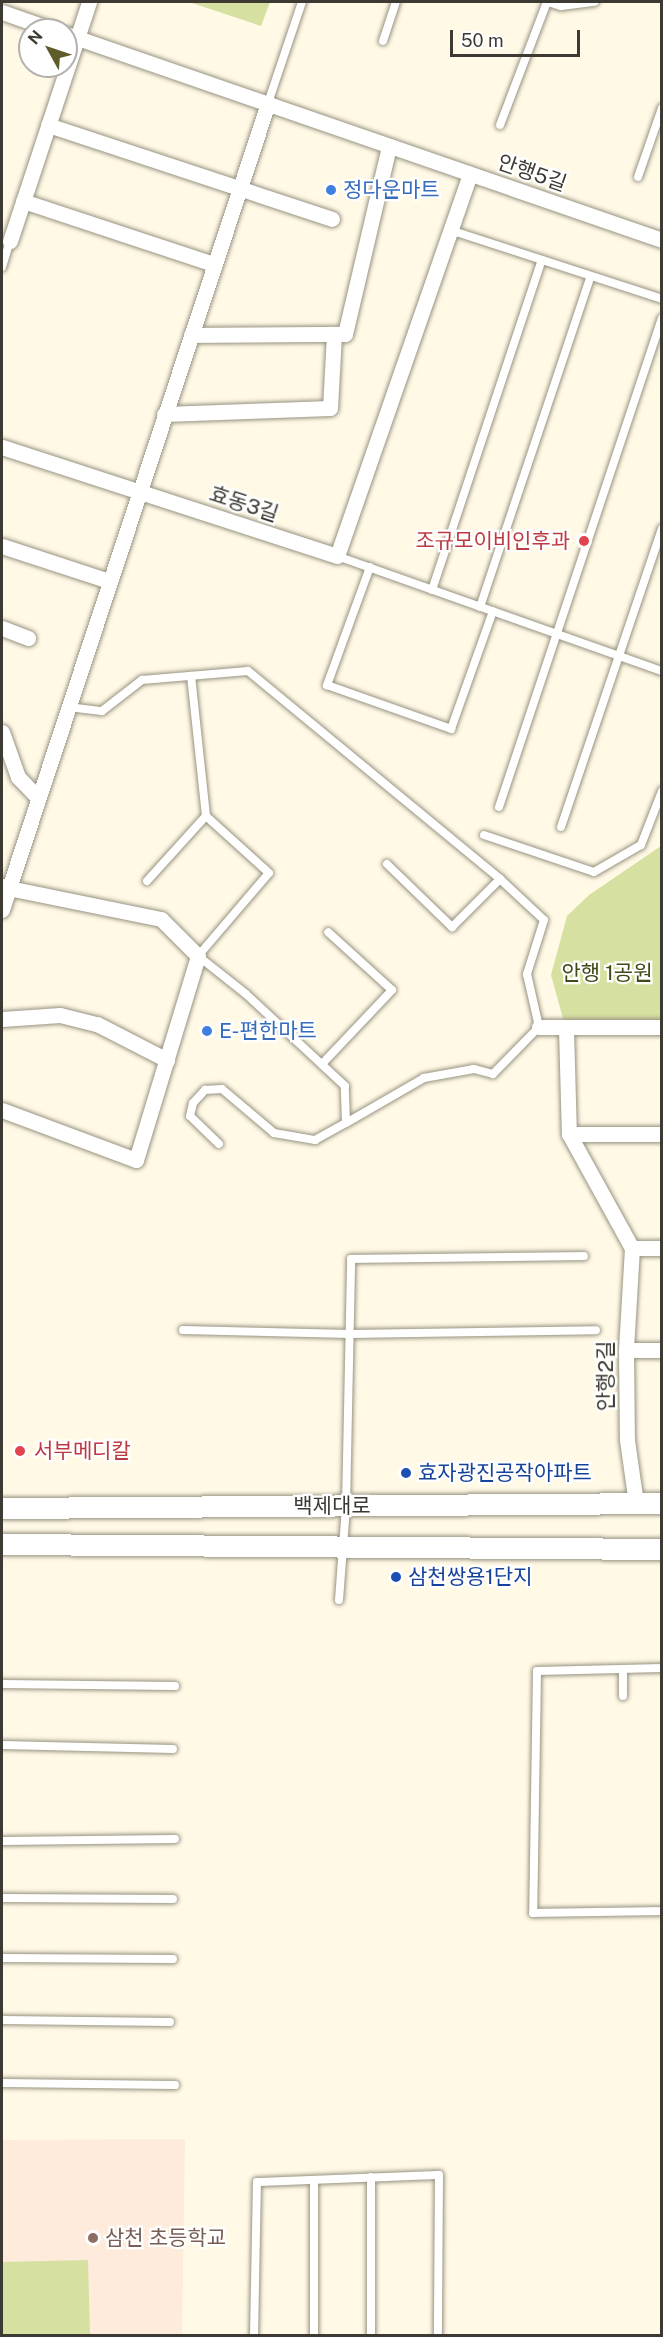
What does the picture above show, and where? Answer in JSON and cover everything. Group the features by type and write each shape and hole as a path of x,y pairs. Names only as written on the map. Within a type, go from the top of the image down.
{"street":[{"path":"78,24 89,2"},
{"path":"2,12 19,18"},
{"name":"안행5길","path":"78,38 662,240"},
{"path":"10,241 48,125 61,78"},
{"path":"2,910 5,887 38,798 268,103"},
{"path":"48,125 332,219"},
{"path":"191,335 345,334 389,146"},
{"path":"337,556 470,174"},
{"path":"23,201 214,264"},
{"path":"164,414 330,408 334,334"},
{"name":"효동3길","path":"2,447 337,556"},
{"path":"2,546 109,581"},
{"path":"2,628 28,638"},
{"path":"2,732 18,777 38,798"},
{"path":"2,1110 136,1160 198,956 161,919 5,887"},
{"path":"2,1020 60,1015 97,1023 166,1060"},
{"path":"539,1027 566,1029 662,1027"},
{"path":"566,1029 569,1134 632,1248 662,1248"},
{"path":"569,1134 662,1134"},
{"name":"안행2길","path":"632,1248 626,1350 627,1440 636,1503"},
{"path":"626,1350 662,1350"},
{"name":"백제대로","path":"2,1508 662,1503"},
{"name":"백제대로","path":"2,1544 662,1549"}],"lane":[{"path":"268,103 302,2"},
{"path":"383,41 396,2"},
{"path":"500,125 548,2 561,6 595,2"},
{"path":"638,177 662,108"},
{"path":"450,230 662,299"},
{"path":"2,267 10,241"},
{"path":"432,590 542,260"},
{"path":"480,607 591,276"},
{"path":"499,807 662,318"},
{"path":"561,827 662,529"},
{"path":"337,556 662,672"},
{"path":"370,567 327,685 451,729 493,611"},
{"path":"68,707 102,711 142,681 248,670 500,879 544,920 527,974 539,1027 493,1074 474,1069 424,1078 315,1140 274,1133 222,1089 205,1090 193,1103 190,1116 219,1144"},
{"path":"191,676 206,816 269,873 198,956 345,1086 346,1123"},
{"path":"484,836 594,872 641,845 662,791"},
{"path":"147,881 206,816"},
{"path":"387,864 452,927 500,879"},
{"path":"322,1064 392,990 328,932"},
{"path":"339,1600 346,1506 351,1259 584,1256"},
{"path":"183,1330 350,1334 596,1330"},
{"path":"662,1668 537,1671 533,1913 662,1911"},
{"path":"623,1669 623,1696"},
{"path":"2,1684 174,1686"},
{"path":"2,1745 173,1749"},
{"path":"2,1840 175,1839"},
{"path":"2,1898 172,1899"},
{"path":"2,1958 173,1959"},
{"path":"2,2020 170,2022"},
{"path":"2,2083 175,2085"},
{"path":"254,2336 257,2182 439,2175 438,2336"},
{"path":"371,2177 371,2336"},
{"path":"314,2180 314,2336"}],"shaded area":[{"name":"삼천 초등학교","path":"185,2139 182,2335 2,2335 2,2140"}],"green space":[{"path":"189,2 270,2 261,26"},
{"name":"안행 1공원","path":"661,846 661,1027 566,1029 551,975 567,916 589,895"},
{"path":"88,2260 90,2335 2,2335 2,2262"}],"place":[{"name":"정다운마트","path":"331,190"},
{"name":"조규모이비인후과","path":"584,541"},
{"name":"E-편한마트","path":"207,1031"},
{"name":"서부메디칼","path":"20,1451"},
{"name":"효자광진공작아파트","path":"406,1473"},
{"name":"삼천쌍용1단지","path":"396,1577"},
{"name":"삼천 초등학교","path":"93,2238"}]}
